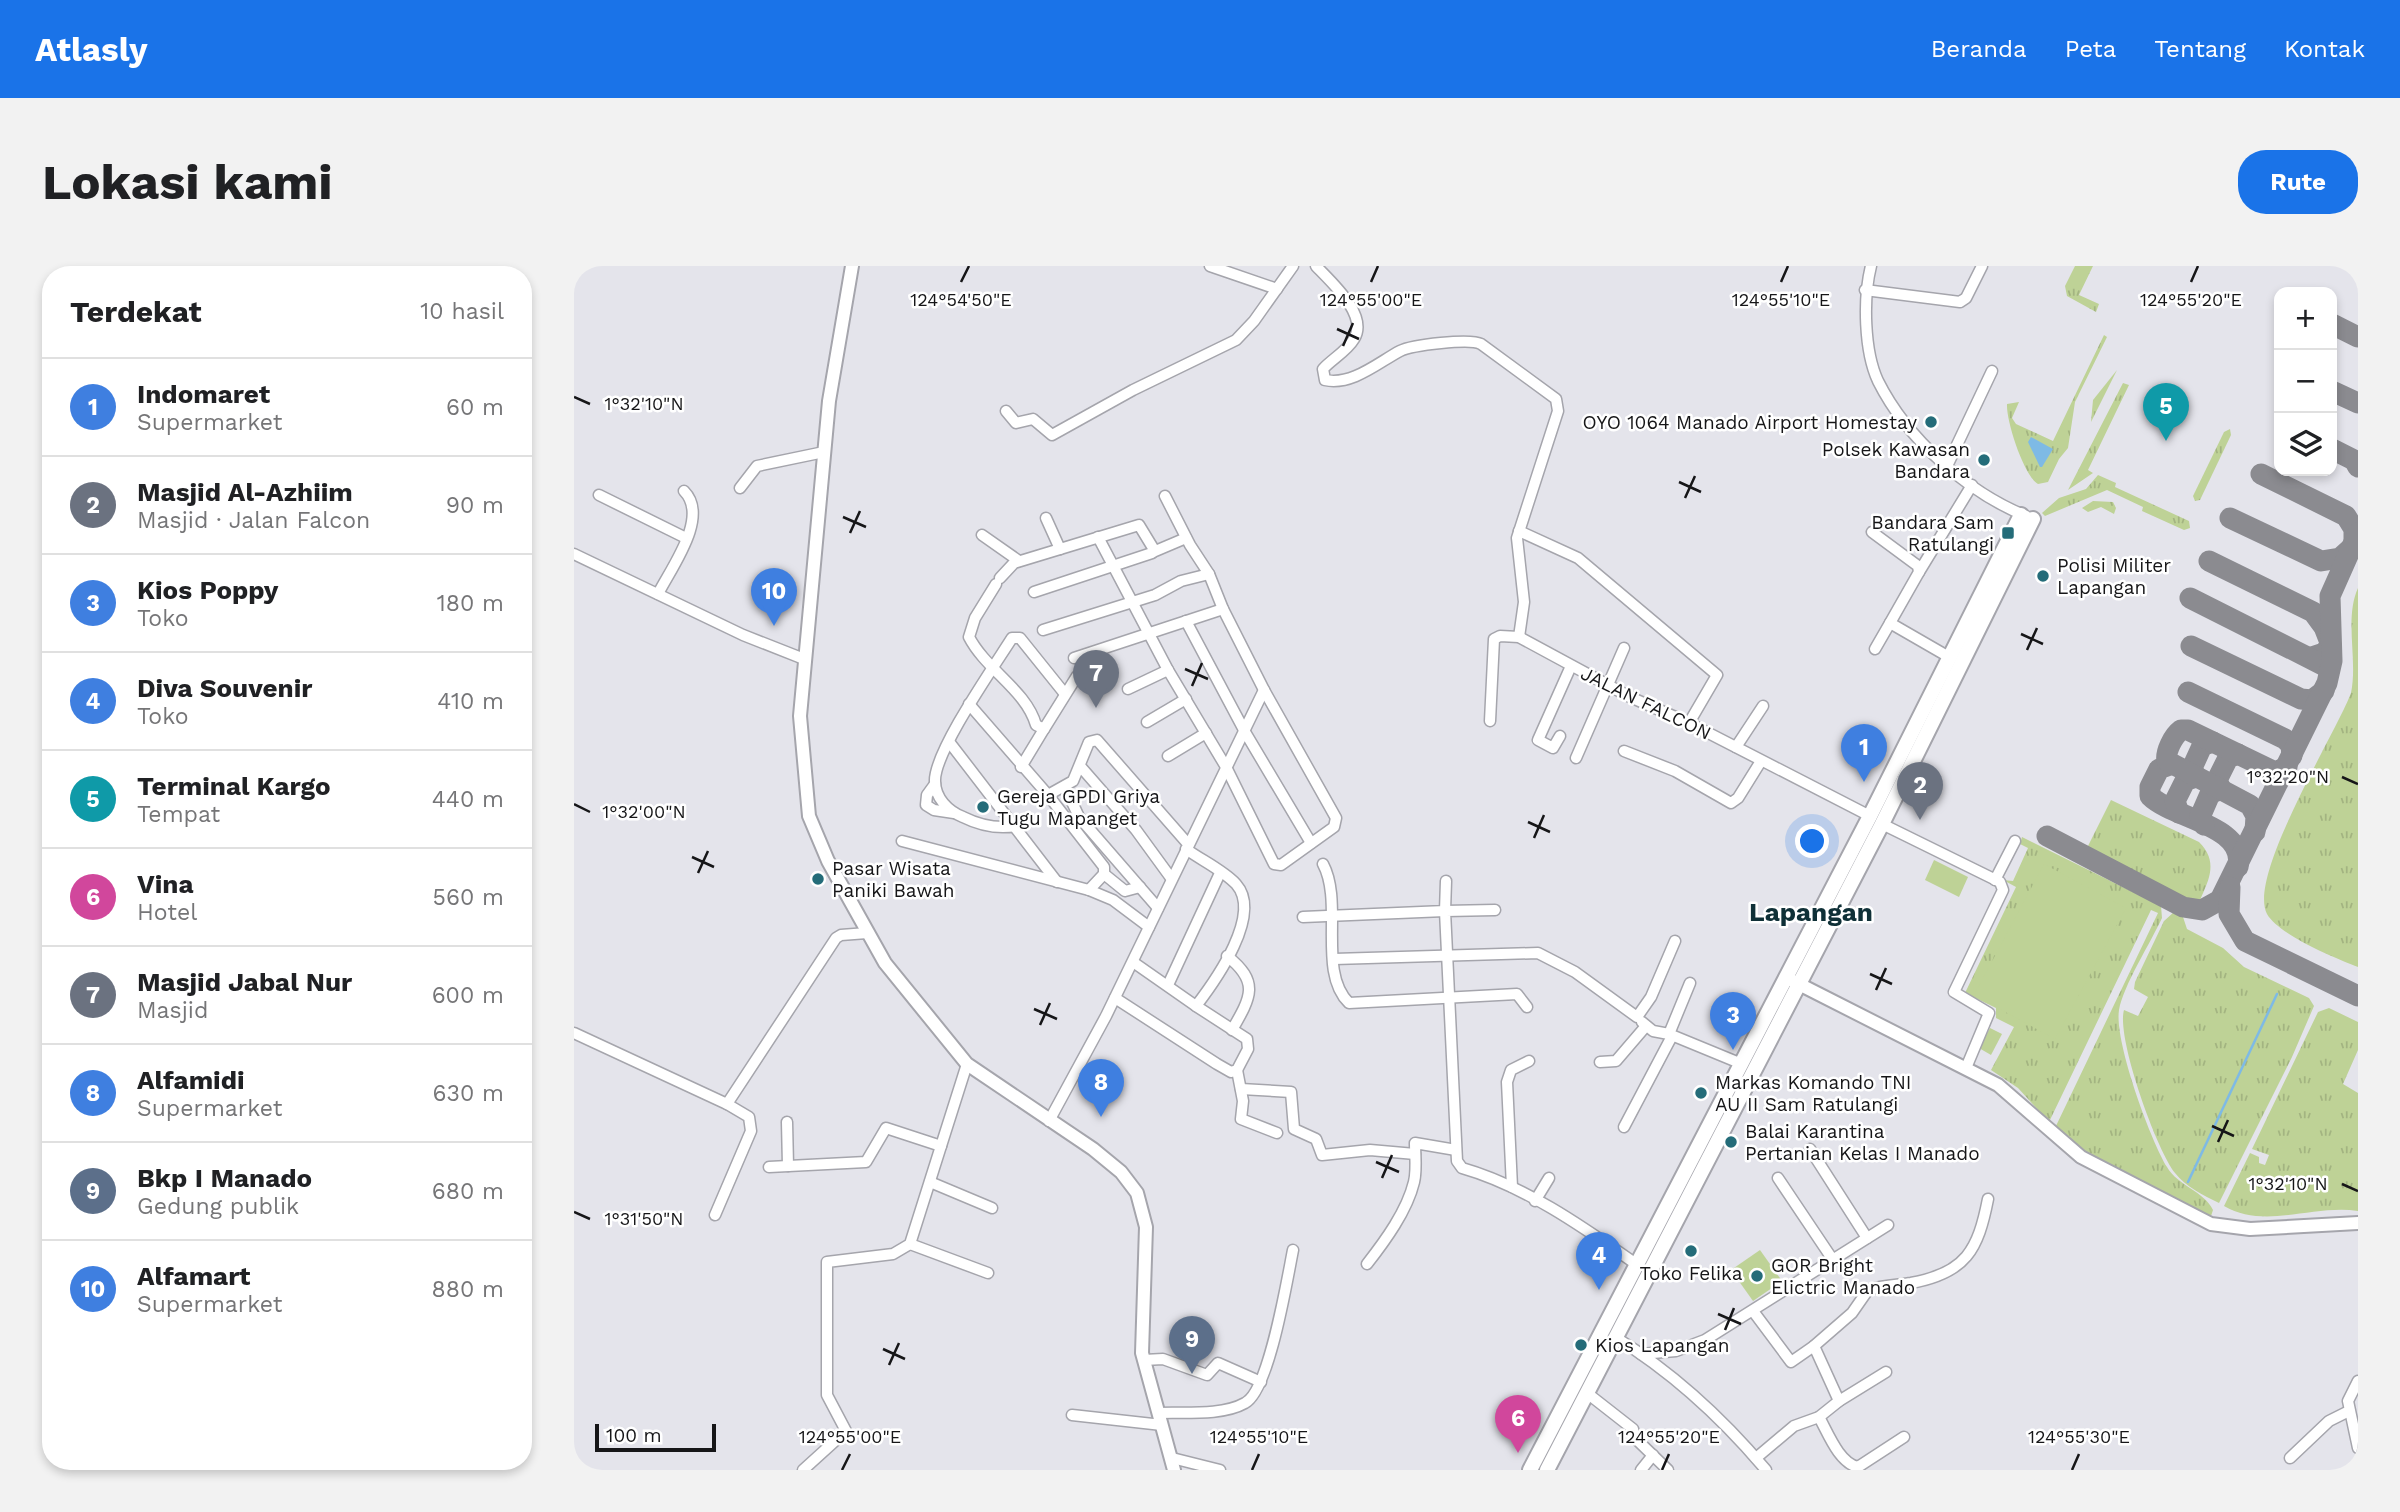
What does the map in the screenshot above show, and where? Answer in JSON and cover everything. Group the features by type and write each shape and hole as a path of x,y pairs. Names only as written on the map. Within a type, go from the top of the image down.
{"highway":[{"path":"1547,1470 1563,1423 1636,1264 1800,984 1949,657 2027,517"},
{"path":"1530,1470 1587,1393 1785,977 1876,820 2027,517"}],"main road":[{"path":"852,266 829,401 804,659 800,716 809,816 828,861 867,933 918,1007 967,1064 1093,1149 1132,1184 1143,1206 1146,1227 1140,1338 1143,1360 1173,1464"},
{"path":"1785,977 1966,1068 2013,1096 2081,1157 2211,1224 2250,1229 2358,1223"}],"street":[{"path":"1210,266 1277,289"},
{"path":"1006,411 1016,423 1033,419 1052,435 1133,390 1236,340 1293,266"},
{"path":"1316,266 1354,312 1358,326 1353,341 1324,367 1325,380 1331,381 1367,371 1406,348 1470,341 1481,344 1556,399 1558,411 1519,531 1517,548 1524,602 1519,637 1500,636 1494,639 1490,721"},
{"path":"1871,266 1865,289 1865,305 1877,380 1915,435 1947,466 1972,485 2027,517"},
{"path":"1865,289 1960,302 1966,299 1982,266"},
{"path":"1947,466 1992,371"},
{"path":"740,488 757,466 824,452"},
{"path":"1875,649 1972,485"},
{"path":"658,594 686,538 694,511 690,497 684,491"},
{"path":"599,495 686,538"},
{"path":"1098,537 1168,670 1227,771 1274,864 1281,865 1334,827 1336,818 1265,690 1223,609 1209,574 1186,538 1165,496"},
{"path":"1046,519 1060,549"},
{"path":"1044,729 1036,725 1030,708 992,669 969,637 975,618 1010,565 1019,561 1139,525 1153,552"},
{"path":"1519,531 1578,558 1717,675 1689,723"},
{"path":"1872,532 1918,566 1919,572"},
{"path":"982,535 1019,561"},
{"path":"1034,592 1115,566 1186,538"},
{"path":"574,554 743,635 804,659"},
{"path":"1043,630 1133,602 1181,581 1209,574"},
{"path":"1073,658 1223,609"},
{"path":"1186,621 1245,734 1311,843"},
{"path":"1890,623 1949,657"},
{"name":"JALAN FALCON","path":"1519,637 1609,686 1689,723 1995,880"},
{"path":"1016,826 1003,828 977,823 954,813 934,810 926,805 927,795 935,784 938,766 969,704 1012,638 1020,638 1065,694"},
{"path":"1576,758 1624,648"},
{"path":"1560,736 1553,748 1538,740 1571,666"},
{"path":"1128,689 1168,670"},
{"path":"1021,767 1077,676"},
{"path":"1049,1121 1115,998 1171,878 1227,771 1265,690"},
{"path":"1147,722 1186,699"},
{"path":"969,704 1048,795 1104,867 1104,874 1089,890"},
{"path":"1736,747 1763,706"},
{"path":"1168,756 1206,733"},
{"path":"1048,795 1073,781 1089,742 1097,740 1187,847 1236,884 1245,906 1242,928 1196,1006"},
{"path":"950,743 1058,883"},
{"path":"1624,751 1675,771 1731,803 1738,798 1761,761"},
{"path":"1080,766 1136,830 1171,878"},
{"path":"935,784 941,800 954,813"},
{"path":"1065,787 1079,817 1158,908"},
{"path":"902,841 1089,890 1113,900 1149,927"},
{"path":"1966,1068 1989,1013 1954,992 2003,890 2000,882 1995,880 2015,841"},
{"path":"1323,864 1332,884 1334,959 1339,988 1349,1003 1517,994 1527,1007"},
{"path":"1168,985 1220,873"},
{"path":"1104,874 1125,891"},
{"path":"1446,881 1446,953 1455,1150 1462,1168 1482,1172 1512,1187 1596,1236 1636,1264"},
{"path":"1113,900 1125,891 1140,887"},
{"path":"1303,917 1495,910"},
{"path":"727,1104 836,938 867,933"},
{"path":"1637,1017 1651,997 1675,942"},
{"path":"1334,959 1446,953 1538,953 1575,972 1659,1034 1671,1035 1742,1064"},
{"path":"1227,956 1242,968 1249,982 1246,1005 1232,1030"},
{"path":"1133,962 1249,1043 1237,1070 1241,1089 1241,1119 1277,1133"},
{"path":"1624,1127 1671,1035 1690,984"},
{"path":"1115,998 1217,1064 1231,1072 1237,1070"},
{"path":"1600,1062 1616,1061 1646,1026"},
{"path":"574,1034 727,1104 749,1117 751,1131 715,1215"},
{"path":"1512,1187 1507,1082 1511,1070 1529,1061"},
{"path":"803,1470 846,1431 827,1395 827,1262 893,1254 910,1244 967,1064"},
{"path":"1241,1089 1291,1092 1294,1129 1316,1139 1322,1154 1370,1150 1415,1154"},
{"path":"787,1122 788,1166"},
{"path":"769,1167 866,1162 886,1128 941,1146"},
{"path":"1367,1264 1390,1232 1410,1192 1415,1143 1455,1150"},
{"path":"1810,1149 1867,1238"},
{"path":"1535,1200 1549,1178"},
{"path":"1778,1178 1833,1260"},
{"path":"930,1182 992,1208"},
{"path":"1753,1311 1791,1362 1852,1313 1868,1290 1933,1277 1959,1265 1979,1239 1988,1199"},
{"path":"1641,1354 1688,1348 1753,1311 1888,1225"},
{"path":"910,1244 988,1273"},
{"path":"1072,1415 1160,1419 1241,1405 1253,1399 1261,1382 1280,1315 1293,1250"},
{"path":"1615,1337 1641,1354 1703,1404 1766,1470"},
{"path":"1814,1346 1839,1401"},
{"path":"1143,1360 1163,1359 1207,1375 1220,1363 1261,1382"},
{"path":"1756,1458 1794,1426 1819,1417 1839,1401 1886,1372"},
{"path":"2358,1381 2352,1388 2349,1411 2358,1448"},
{"path":"1587,1393 1633,1429 1635,1438 1668,1470"},
{"path":"2290,1458 2329,1421 2349,1411"},
{"path":"1819,1417 1850,1466 1858,1467 1904,1437"},
{"path":"1641,1470 1653,1455"},
{"path":"1173,1464 1220,1470"}],"green space":[{"path":"2075,266 2093,266 2079,295 2099,304 2096,312 2067,296 2065,286"},
{"path":"2104,335 2107,337 2075,402 2068,448 2059,459 2048,482 2038,484 2027,471 2017,447 2009,423 2007,404 2019,402 2012,418 2016,424 2053,441"},
{"path":"2117,370 2091,422 2093,400"},
{"path":"2123,383 2129,385 2088,470 2093,473 2068,490"},
{"path":"2230,429 2231,435 2200,500 2195,501 2193,496 2224,432"},
{"path":"2098,475 2116,483 2115,487 2189,521 2190,528 2184,530 2142,511 2143,507 2107,490 2045,516 2042,513 2059,498 2086,489"},
{"path":"2093,501 2113,502 2116,508 2114,514 2101,507 2088,512 2082,508"},
{"path":"2358,588 2358,967 2308,945 2283,930 2267,914 2264,895 2269,869 2281,838 2351,693 2351,626"},
{"path":"2111,800 2199,842 2209,856 2210,863 2209,877 2200,900 2192,901 2089,850 2088,846"},
{"path":"2022,837 2161,906 2162,918 2131,977 2119,1010 2122,1044 2143,1113 2167,1167 2209,1203 2213,1210 2211,1216 2072,1147 2055,1128 2158,913 2151,910 2049,1122 2018,1088 1991,1070 2014,1027 1996,1018 1996,1008 1965,993 2016,887 2003,880 2013,881 2028,848 2020,844"},
{"path":"1934,860 1968,877 1959,897 1925,880"},
{"path":"2044,864 2126,908 2055,1039 1974,995"},
{"path":"2174,912 2183,917 2187,929 2223,948 2244,967 2309,998 2314,1006 2292,1057 2219,1203 2184,1182 2167,1160 2139,1093 2123,1024 2124,1010 2138,1016 2148,997 2134,989 2135,982 2164,921"},
{"path":"2329,1008 2358,1022 2358,1050 2343,1084 2358,1093 2358,1211 2256,1216 2224,1206 2250,1153 2259,1157 2259,1163 2265,1165 2269,1155 2252,1149 2318,1012"},
{"path":"1990,1028 2002,1034 1991,1055 1979,1048"},
{"name":"GOR Bright Elictric Manado","path":"1760,1250 1782,1281 1753,1301 1731,1270"}],"water":[{"path":"2031,437 2053,449 2042,467 2028,442"}],"waterway":[{"path":"2188,1182 2277,994"}],"taxiway":[{"path":"2337,326 2358,337"},
{"path":"2337,393 2358,403"},
{"path":"2337,452 2354,460 2358,467"},
{"path":"2261,474 2346,516 2354,529 2354,542"},
{"path":"2230,518 2321,561 2340,558 2350,549"},
{"path":"2047,836 2183,907 2202,910 2220,900 2327,683 2332,661 2330,596 2358,533"},
{"path":"2209,561 2313,612 2324,627 2331,645 2324,653 2312,657"},
{"path":"2190,598 2323,665"},
{"path":"2191,646 2301,699 2312,700 2324,691"},
{"path":"2188,692 2285,739 2291,745 2292,756"},
{"path":"2255,832 2256,816 2250,805 2167,761 2170,744 2181,730 2188,730 2275,772 2287,767"},
{"path":"2179,813 2175,801 2185,781 2196,777 2192,768 2202,746 2213,742"},
{"path":"2204,825 2200,817 2210,794 2221,789 2217,780 2228,758 2238,754"},
{"path":"2170,765 2159,769 2150,787 2150,796 2220,832 2231,841 2238,853 2238,867"},
{"path":"2230,887 2229,914 2245,941 2358,996"}],"place":[{"name":"OYO 1064 Manado Airport Homestay","path":"1931,422"},
{"name":"Terminal Kargo","path":"2166,441"},
{"name":"Polsek Kawasan Bandara","path":"1984,460"},
{"name":"Bandara Sam Ratulangi","path":"2008,533"},
{"name":"Polisi Militer Lapangan","path":"2043,576"},
{"name":"Alfamart","path":"774,626"},
{"name":"Masjid Jabal Nur","path":"1096,708"},
{"name":"Indomaret","path":"1864,782"},
{"name":"Gereja GPDI Griya Tugu Mapanget","path":"983,807"},
{"name":"Masjid Al-Azhiim","path":"1920,820"},
{"name":"Pasar Wisata Paniki Bawah","path":"818,879"},
{"name":"Kios Poppy","path":"1733,1050"},
{"name":"Markas Komando TNI AU II Sam Ratulangi","path":"1701,1093"},
{"name":"Alfamidi","path":"1101,1117"},
{"name":"Balai Karantina Pertanian Kelas I Manado","path":"1731,1142"},
{"name":"Toko Felika","path":"1691,1251"},
{"name":"GOR Bright Elictric Manado","path":"1757,1276"},
{"name":"Diva Souvenir","path":"1599,1290"},
{"name":"Kios Lapangan","path":"1581,1345"},
{"name":"Bkp I Manado","path":"1192,1374"},
{"name":"Vina","path":"1518,1453"}],"district":[{"name":"Lapangan","path":"1811,912"}]}
